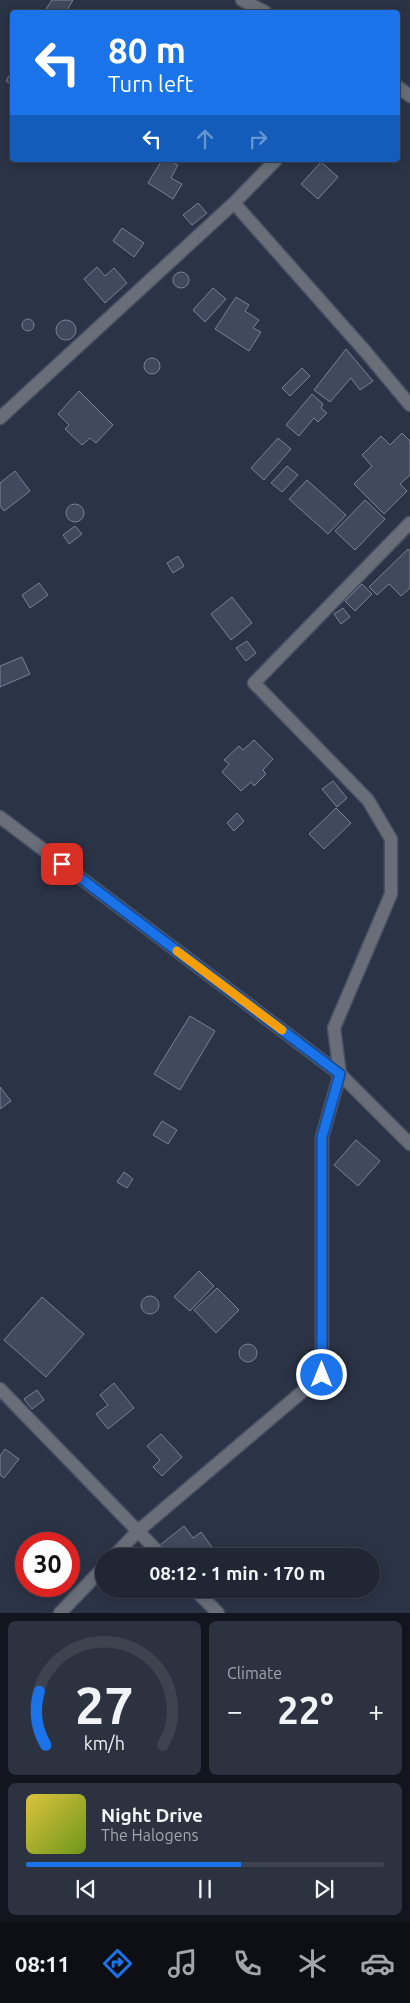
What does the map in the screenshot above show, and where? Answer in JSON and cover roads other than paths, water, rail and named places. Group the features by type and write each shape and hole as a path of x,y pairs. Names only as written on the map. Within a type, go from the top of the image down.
{"street":[{"path":"242,0 261,10"},
{"path":"0,418 234,203 274,162"},
{"path":"234,203 365,351 410,405"},
{"path":"122,1548 138,1531 322,1375 322,1137 340,1074 334,1028 391,894 391,839 368,800 254,683 410,523"},
{"path":"0,817 340,1074 410,1144"},
{"path":"0,1389 154,1548"},
{"path":"60,1613 95,1576"},
{"path":"203,1598 218,1613"}]}
